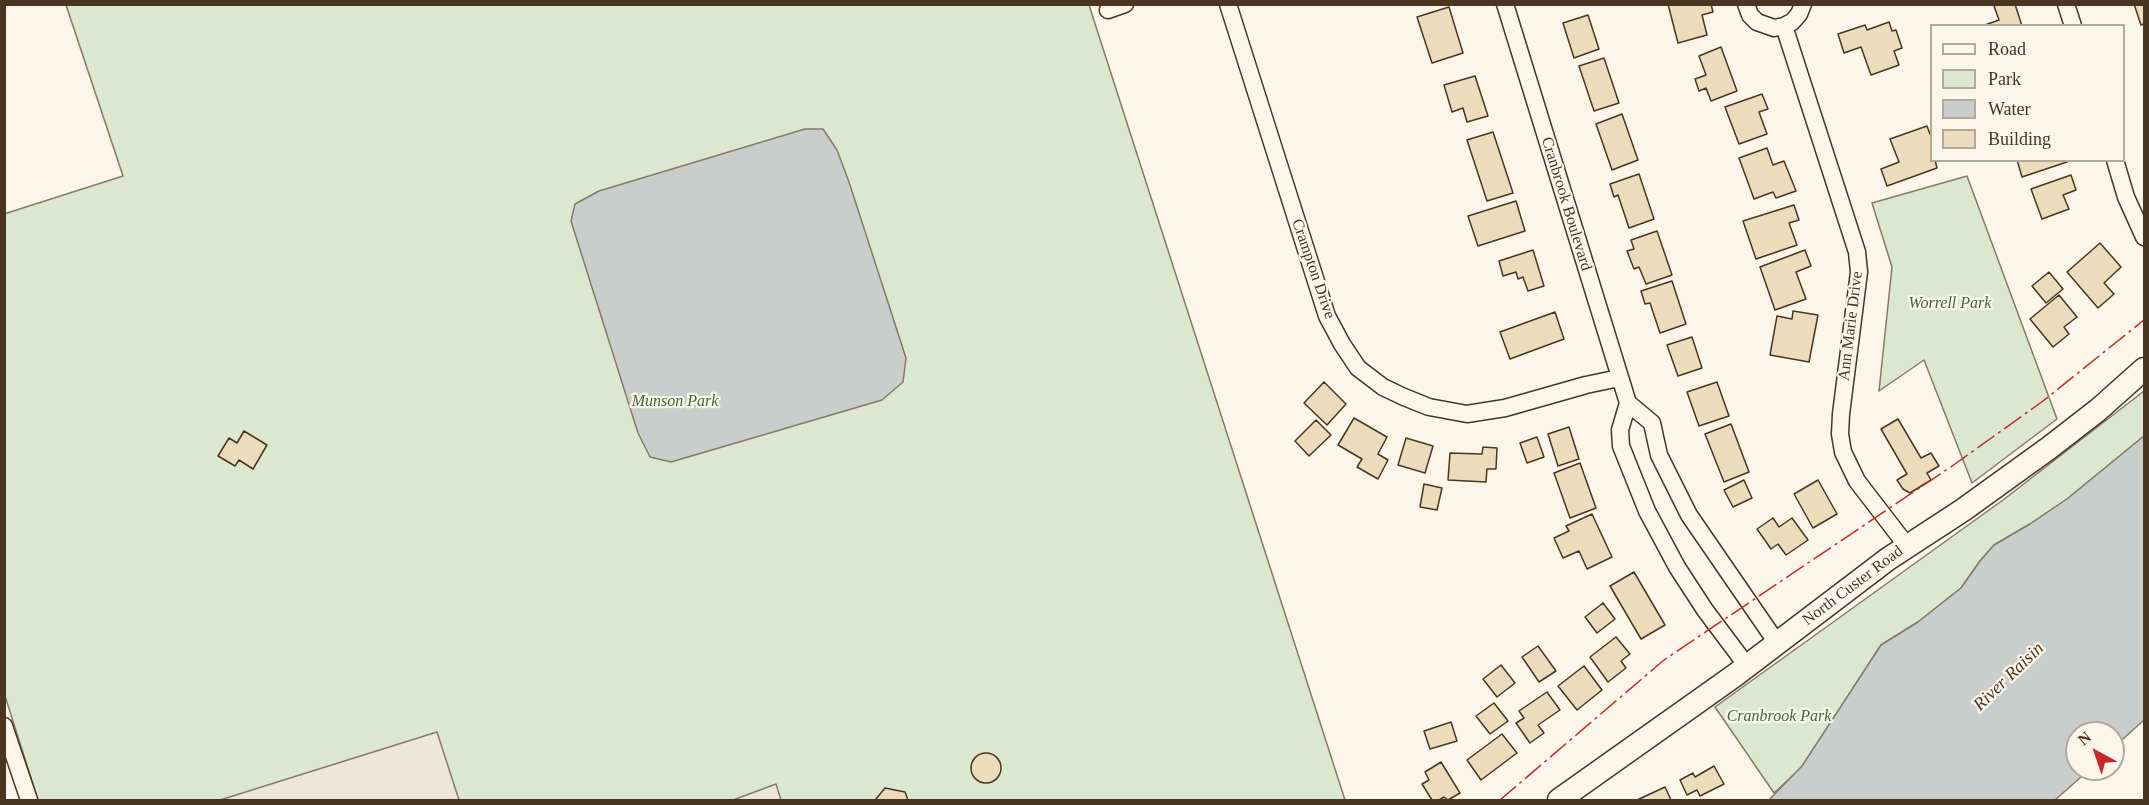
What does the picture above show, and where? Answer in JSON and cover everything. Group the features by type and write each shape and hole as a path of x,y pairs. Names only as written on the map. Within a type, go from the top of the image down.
{"street":[{"path":"1108,10 1125,4"},
{"name":"Crampton Drive","path":"1228,4 1327,316 1358,368 1383,387 1404,397 1429,407 1467,414 1505,408 1586,385 1620,378"},
{"name":"Cranbrook Boulevard","path":"1505,4 1628,403"},
{"path":"1746,4 1750,15 1756,22 1774,28 1792,21 1799,14 1803,4"},
{"path":"2067,4 2072,24"},
{"name":"Ann Marie Drive","path":"1784,26 1857,252 1860,272 1841,414 1840,434 1843,452 1857,482 1907,546"},
{"path":"2116,162 2126,197 2145,237"},
{"name":"North Custer Road","path":"1559,801 1747,666 1907,546 1963,510 2049,448 2145,369"},
{"path":"1747,666 1677,567 1647,511 1621,446 1620,430 1628,403 1652,423 1659,455 1689,515 1777,643"},
{"path":"4,726 28,801"}],"green space":[{"name":"Munson Park","path":"66,5 1089,5 1345,800 38,800 5,696 4,214 123,176"},
{"name":"Worrell Park","path":"1967,176 2057,419 1972,483 1924,360 1879,391 1892,267 1872,203"},
{"name":"Cranbrook Park","path":"2144,391 2144,436 2067,499 1994,545 1961,588 1918,622 1881,645 1802,767 1774,793 1715,707 2003,500"}],"shaded area":[{"path":"437,732 459,800 220,800"},
{"path":"776,784 781,800 733,800"}],"water":[{"path":"805,129 823,129 837,150 906,358 903,382 882,400 671,462 650,457 638,433 571,221 575,204 599,191"},
{"name":"River Raisin","path":"2144,436 2144,720 2125,737 2125,721 2065,721 2065,781 2076,781 2055,800 1769,800 1802,766 1881,645 1918,622 1961,588 1994,545 2067,499"}],"building":[{"path":"1668,4 1711,4 1713,12 1702,15 1707,35 1678,43"},
{"path":"2015,4 2021,24 1988,24 1999,20 1994,6"},
{"path":"2134,4 2144,4 2144,24 2141,25"},
{"path":"1449,7 1463,53 1432,63 1417,17"},
{"path":"1588,15 1599,49 1574,58 1563,23"},
{"path":"1889,22 1892,31 1896,30 1902,48 1894,51 1899,65 1871,75 1861,47 1844,53 1838,34 1865,25 1867,30"},
{"path":"1721,47 1737,91 1711,101 1706,88 1699,91 1695,79 1706,75 1699,56"},
{"path":"1604,58 1619,103 1594,111 1579,66"},
{"path":"1475,76 1488,116 1467,122 1463,108 1452,112 1444,85"},
{"path":"1762,94 1768,109 1759,112 1767,134 1739,144 1725,107"},
{"path":"1622,114 1638,160 1612,170 1596,124"},
{"path":"1927,126 1930,134 1930,162 1936,162 1937,168 1887,186 1881,169 1899,162 1890,139"},
{"path":"1493,132 1513,193 1487,201 1467,140"},
{"path":"1767,148 1773,165 1784,161 1796,191 1776,198 1773,192 1754,199 1739,158"},
{"path":"2018,162 2067,162 2022,177"},
{"path":"1639,174 1654,219 1629,228 1618,195 1614,197 1610,184"},
{"path":"2071,175 2076,190 2063,195 2069,209 2042,219 2031,189"},
{"path":"1516,201 1525,231 1478,246 1468,216"},
{"path":"1794,205 1799,220 1789,223 1797,245 1756,259 1743,221"},
{"path":"1657,231 1672,275 1646,284 1639,267 1634,269 1627,251 1634,249 1631,240"},
{"path":"2100,243 2121,267 2104,283 2114,294 2098,308 2067,272"},
{"path":"1533,250 1544,286 1528,291 1523,277 1518,279 1516,272 1503,276 1499,261"},
{"path":"1805,250 1811,266 1796,272 1806,299 1775,310 1760,267"},
{"path":"2049,272 2063,289 2046,303 2032,286"},
{"path":"1672,281 1686,324 1660,333 1650,303 1645,304 1641,291"},
{"path":"2059,295 2077,317 2064,327 2069,334 2053,347 2030,319"},
{"path":"1793,311 1818,315 1809,362 1770,355 1777,316 1792,319"},
{"path":"1555,312 1564,339 1510,359 1500,332"},
{"path":"1692,337 1702,368 1678,376 1667,345"},
{"path":"1324,382 1346,404 1327,425 1304,403"},
{"path":"1717,382 1729,416 1699,426 1687,392"},
{"path":"1354,418 1387,437 1378,454 1388,460 1378,479 1357,467 1362,459 1338,445"},
{"path":"1898,419 1921,458 1931,453 1939,466 1927,473 1931,480 1910,493 1903,489 1897,480 1907,474 1881,429"},
{"path":"1316,420 1331,435 1309,456 1295,441"},
{"path":"1731,424 1749,472 1724,482 1705,434"},
{"path":"1569,427 1579,459 1558,466 1548,434"},
{"path":"244,431 267,445 253,469 239,460 235,466 218,456 229,438 237,443"},
{"path":"1537,437 1544,457 1527,463 1520,443"},
{"path":"1406,438 1433,446 1425,473 1398,465"},
{"path":"1483,447 1497,448 1496,469 1487,469 1486,482 1448,480 1450,453 1482,454"},
{"path":"1580,463 1596,508 1570,518 1554,473"},
{"path":"1744,480 1752,498 1733,507 1724,490"},
{"path":"1818,480 1837,514 1813,528 1794,494"},
{"path":"1424,484 1442,488 1437,510 1420,507"},
{"path":"1592,514 1612,557 1587,569 1579,551 1563,558 1554,538 1569,531 1566,526"},
{"path":"1773,518 1779,527 1792,518 1808,540 1786,555 1778,544 1771,549 1757,529"},
{"path":"1634,572 1665,625 1641,639 1610,586"},
{"path":"1603,603 1615,619 1597,633 1585,617"},
{"path":"1616,637 1630,654 1621,661 1626,668 1608,682 1590,657"},
{"path":"1538,646 1556,671 1539,682 1522,657"},
{"path":"1501,665 1515,683 1497,697 1483,679"},
{"path":"1584,666 1602,690 1577,710 1558,686"},
{"path":"1547,692 1560,710 1538,725 1544,733 1530,743 1516,723 1524,718 1519,711"},
{"path":"1494,703 1508,721 1490,734 1476,716"},
{"path":"1451,722 1457,741 1430,749 1424,731"},
{"path":"1502,734 1517,753 1481,780 1467,760"},
{"path":"986,753 996,758 1001,768 996,778 986,783 976,778 971,768 976,758"},
{"path":"1441,762 1460,793 1448,800 1444,797 1432,800 1422,784 1429,780 1425,772"},
{"path":"1714,766 1724,784 1700,796 1697,790 1687,795 1680,780 1693,773 1695,777"},
{"path":"1665,787 1671,800 1637,800"},
{"path":"885,788 905,792 908,800 875,800"}],"power":[{"path":"1500,800 1664,660 1955,464 2043,401 2144,320"}]}
